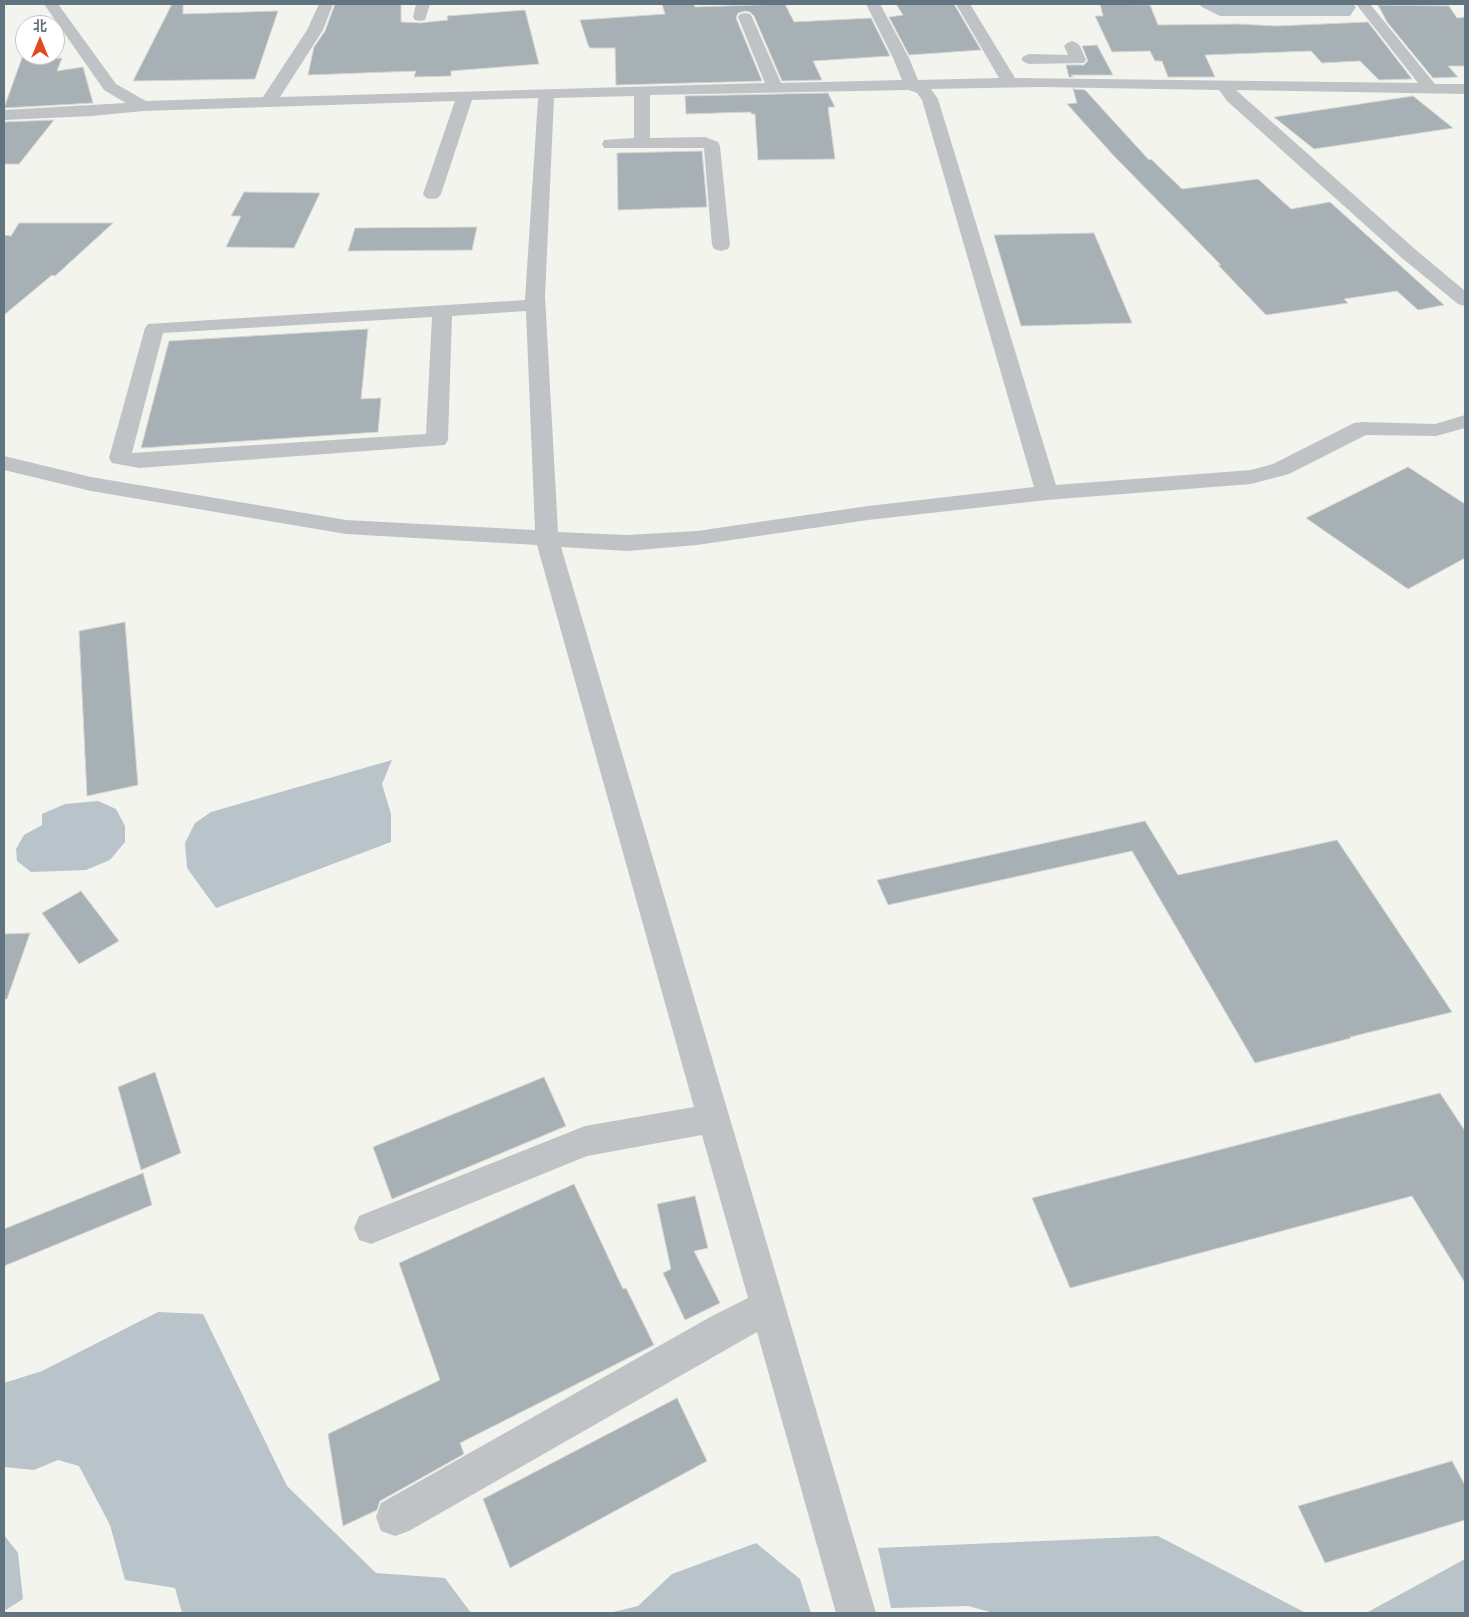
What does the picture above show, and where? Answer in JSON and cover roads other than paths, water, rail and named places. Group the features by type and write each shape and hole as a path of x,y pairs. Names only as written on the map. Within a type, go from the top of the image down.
{"street":[{"path":"51,4 110,87 143,106"},
{"path":"268,102 316,30 326,4"},
{"path":"873,4 901,58 912,85 923,90 930,99 1047,493"},
{"path":"963,4 1010,83"},
{"path":"1363,4 1430,88"},
{"path":"746,17 775,88"},
{"path":"1029,59 1078,60 1072,46"},
{"path":"1049,59 1058,82"},
{"path":"4,115 92,111 143,106 546,93 1058,82 1465,89"},
{"path":"1224,85 1240,105 1416,260 1465,300"},
{"path":"642,91 642,144"},
{"path":"546,93 535,305 547,539 856,1613"},
{"path":"432,194 465,96"},
{"path":"610,144 705,142 712,146 721,245"},
{"path":"442,311 437,440 139,461 120,458 156,328 535,305"},
{"path":"4,463 91,484 346,527 627,543 697,538 868,513 1047,493 1252,476 1281,469 1362,428 1436,430 1465,420"},
{"path":"371,1228 585,1141 714,1118"},
{"path":"394,1517 768,1307"}]}
